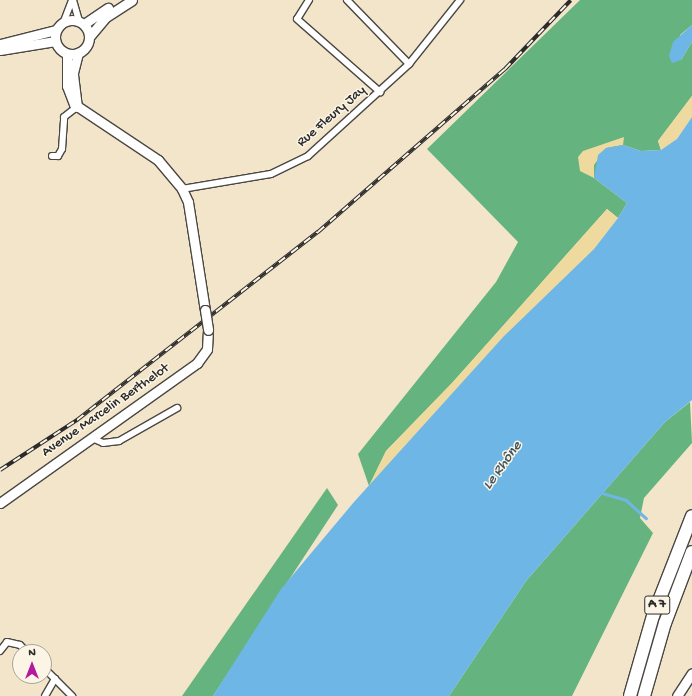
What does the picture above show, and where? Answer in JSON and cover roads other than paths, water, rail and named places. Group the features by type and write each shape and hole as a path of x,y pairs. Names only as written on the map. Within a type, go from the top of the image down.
{"highway":[{"name":"A 7","path":"630,696 655,610 692,516"},
{"name":"A 7","path":"644,696 665,623 692,552"}],"street":[{"path":"0,44 56,30 64,21 73,0"},
{"path":"73,0 89,37"},
{"path":"64,21 82,22 118,0"},
{"path":"67,54 78,53 86,47 89,37 106,17 132,0"},
{"path":"309,0 297,19 380,92"},
{"path":"347,0 408,64"},
{"name":"Rue Fleury Jay","path":"182,188 242,182 288,168 308,156 380,92 408,64 460,0"},
{"path":"56,30 55,41 67,54 68,91 77,107 150,154 182,188"},
{"path":"0,50 28,43 55,41"},
{"path":"77,107 73,73 78,53"},
{"path":"52,156 58,156 62,149 64,117 77,107"},
{"name":"Avenue Marcelin Berthelot","path":"0,503 202,358 208,344 208,330 189,208 182,188"},
{"path":"92,438 103,443 119,441 177,408"},
{"path":"0,650 7,642 16,644"},
{"path":"677,696 692,673"},
{"path":"52,677 72,696"},
{"path":"45,696 55,680"}],"water":[{"path":"692,25 692,42 681,60 672,63 669,56 673,42"},
{"name":"Le Rhône","path":"692,117 692,400 665,422 526,581 449,696 213,696 281,589 354,502 504,336 594,249 618,218 627,203 594,178 598,155 606,148 623,145 641,151 661,150 677,139"}],"waterway":[{"path":"602,493 626,500 646,518"}],"railway":[{"path":"0,470 77,420 318,232 505,69 571,0"}]}
